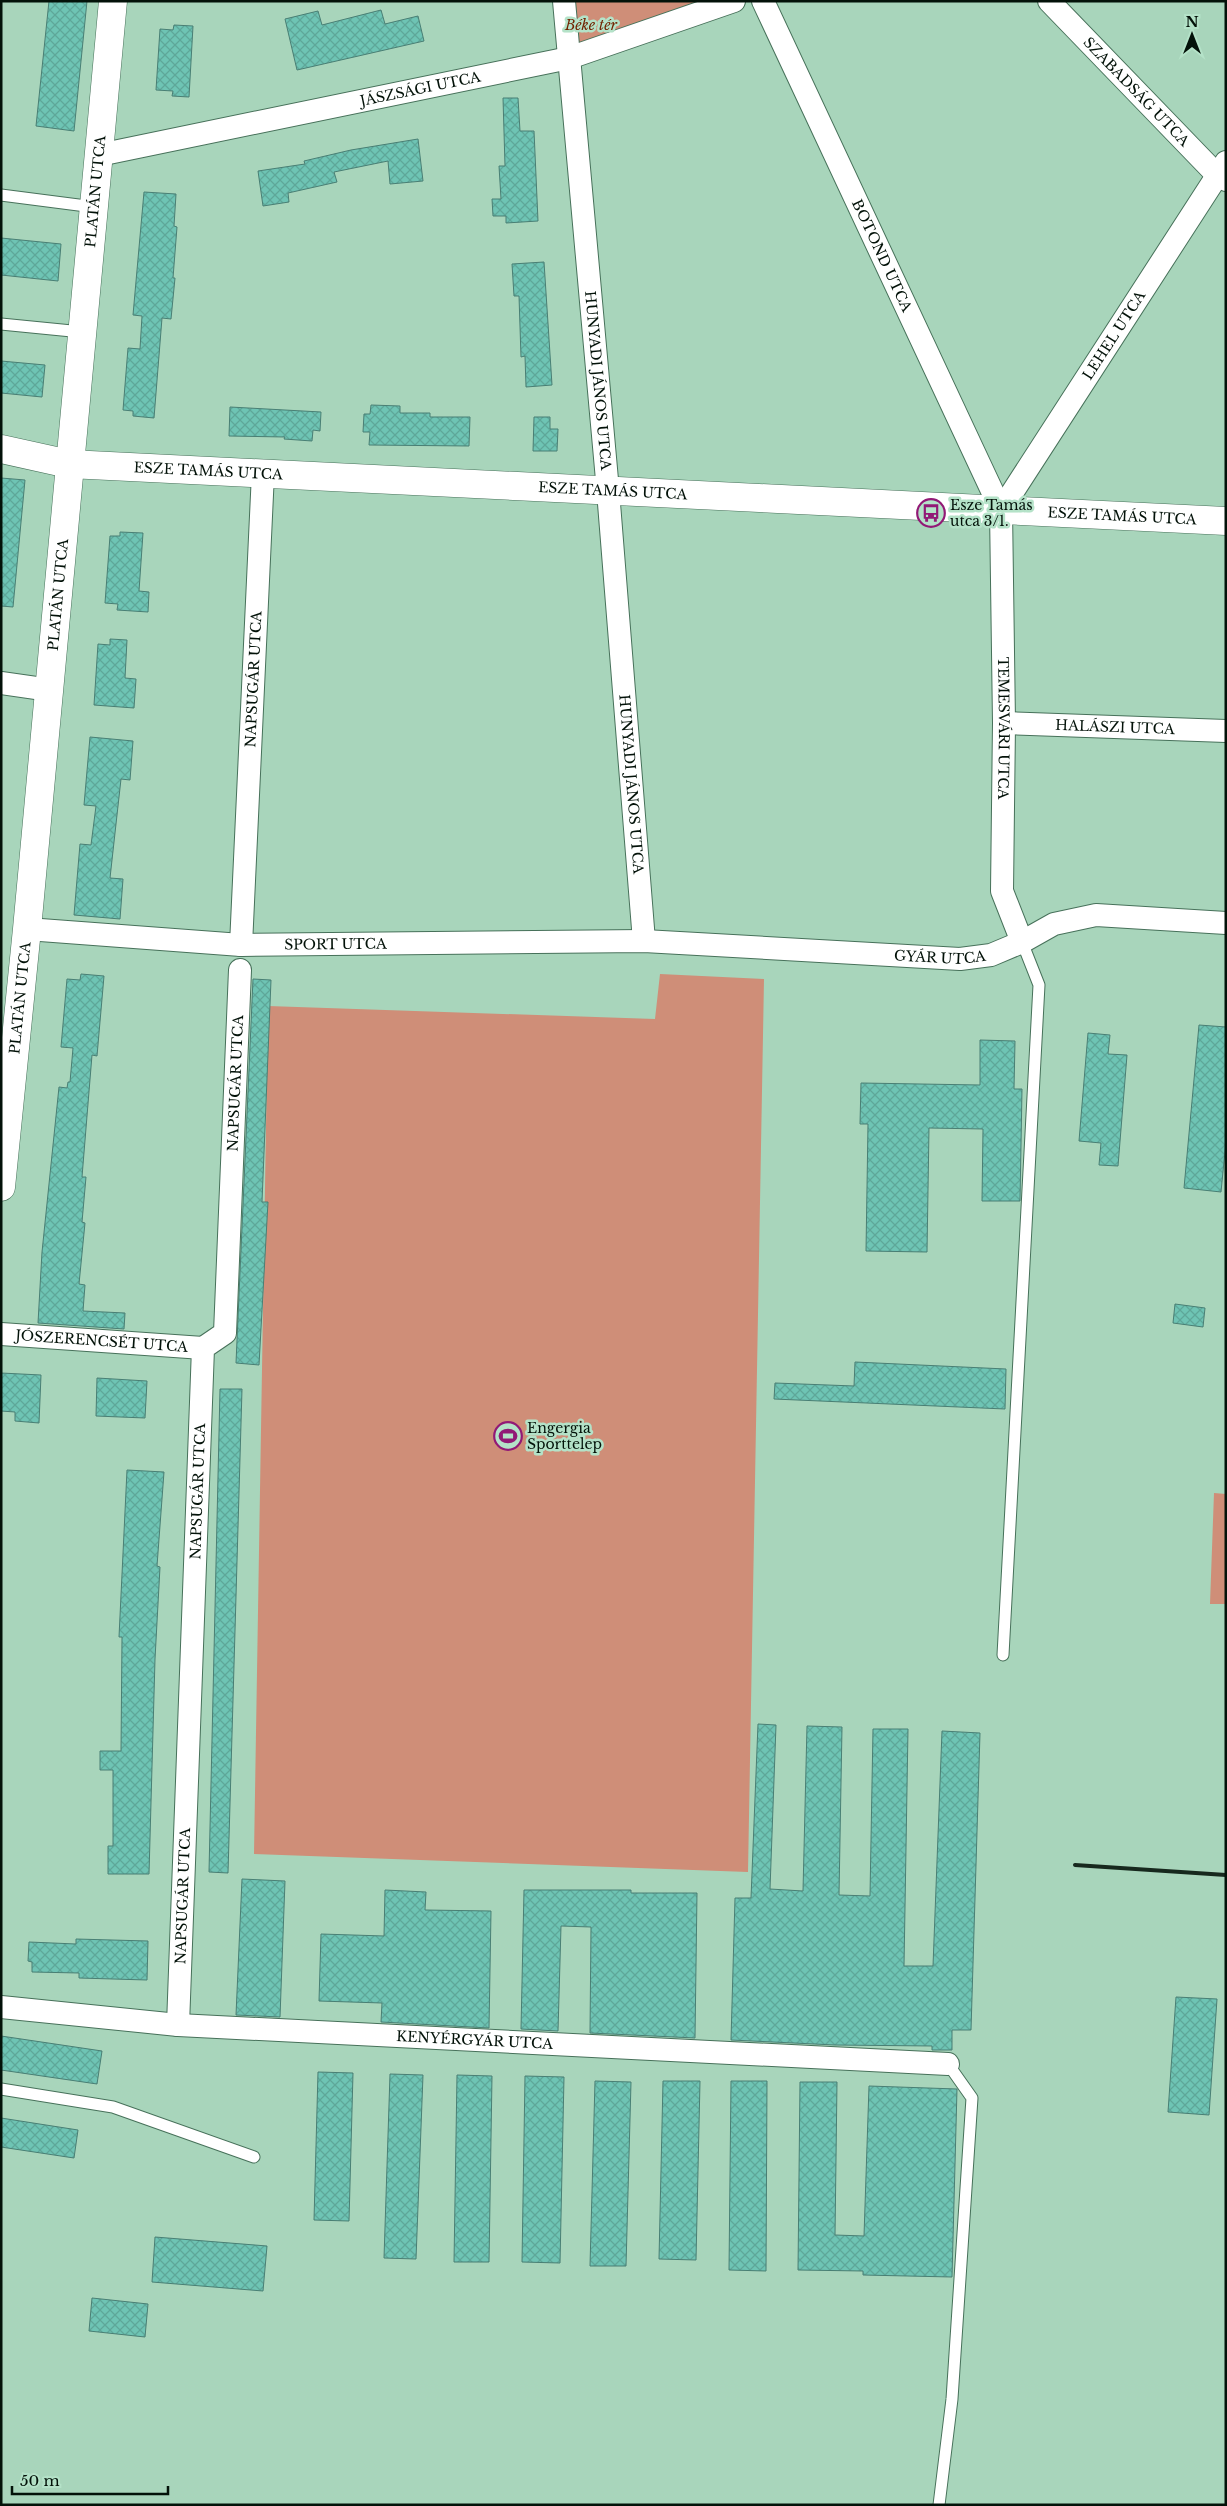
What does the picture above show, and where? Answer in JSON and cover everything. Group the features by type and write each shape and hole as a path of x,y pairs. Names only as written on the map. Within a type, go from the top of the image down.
{"street":[{"name":"PLATÁN UTCA","path":"1,1187 7,1074 27,929 113,1"},
{"name":"HUNYADI JÁNOS UTCA","path":"564,1 608,491 644,941"},
{"name":"JÁSZSÁGI UTCA","path":"99,154 569,58 734,1"},
{"name":"BOTOND UTCA","path":"763,1 1001,510"},
{"name":"SZABADSÁG UTCA","path":"1049,1 1223,172"},
{"name":"LEHEL UTCA","path":"1001,510 1223,172"},
{"name":"ESZE TAMÁS UTCA","path":"1,449 69,464 1226,521"},
{"name":"NAPSUGÁR UTCA","path":"241,945 263,473"},
{"name":"TEMESVÁRI UTCA","path":"1001,510 1004,723 1002,891 1022,942"},
{"path":"1,683 50,690"},
{"name":"HALÁSZI UTCA","path":"1004,723 1226,731"},
{"name":"GYÁR UTCA","path":"644,941 960,958 990,955 1022,942 1054,924 1096,915 1226,923"},
{"name":"SPORT UTCA","path":"27,929 241,945 644,941"},
{"name":"NAPSUGÁR UTCA","path":"178,2025 203,1348 225,1333 240,970"},
{"name":"JÓSZERENCSÉT UTCA","path":"1,1334 203,1348"},
{"name":"KENYÉRGYÁR UTCA","path":"1,2007 178,2025 948,2064"}],"lane":[{"path":"1,195 94,207"},
{"path":"1,324 82,332"},
{"path":"1003,1655 1039,985 1022,942"},
{"path":"939,2505 952,2399 972,2098 948,2064"},
{"path":"1,2089 113,2107 254,2157"}],"green space":[{"name":"Béke tér","path":"564,1 734,1 569,58"},
{"name":"Engergia Sporttelep","path":"660,974 764,979 748,1872 254,1854 268,1006 655,1019"},
{"path":"1214,1493 1226,1494 1226,1604 1210,1604"}],"building":[{"path":"49,1 87,1 74,131 36,126"},
{"path":"381,10 385,24 418,16 424,41 297,70 285,19 318,11 322,25"},
{"path":"174,25 193,26 189,97 172,96 173,91 156,90 160,29 173,30"},
{"path":"503,98 518,98 520,131 534,131 538,221 506,223 506,216 493,216 492,199 501,199 499,166 505,166"},
{"path":"418,139 423,181 390,184 388,161 334,172 337,182 288,193 289,202 263,206 258,171 305,164 304,161 351,150"},
{"path":"144,192 176,194 174,226 177,227 173,278 175,278 171,319 162,318 154,418 133,416 133,411 123,410 128,348 140,349 142,316 133,315"},
{"path":"1,238 61,244 58,281 1,275"},
{"path":"544,262 552,385 526,387 525,356 521,357 519,296 514,296 512,264"},
{"path":"1,361 45,365 42,397 1,393"},
{"path":"371,405 400,406 400,413 430,413 430,417 470,417 469,446 369,445 370,432 363,432 364,414 370,414"},
{"path":"230,407 321,412 320,431 313,430 312,441 284,439 285,437 229,436"},
{"path":"534,417 550,417 550,429 558,429 557,451 533,451"},
{"path":"1,478 25,480 13,607 1,606"},
{"path":"120,532 143,533 139,591 149,592 148,612 117,610 118,604 105,603 110,536 120,536"},
{"path":"110,639 127,640 125,678 136,679 134,708 94,705 98,644 110,645"},
{"path":"90,737 133,741 130,780 121,779 110,878 123,879 120,919 74,915 80,844 91,845 96,806 84,805"},
{"path":"81,974 104,976 97,1056 92,1055 82,1177 86,1177 82,1222 85,1223 79,1284 85,1285 83,1311 125,1313 124,1329 38,1323 42,1252 59,1087 67,1088 68,1082 70,1082 73,1048 61,1047 67,979 80,980"},
{"path":"253,979 271,980 262,1202 268,1202 259,1365 236,1363"},
{"path":"1199,1025 1226,1027 1226,1141 1221,1192 1184,1188"},
{"path":"1088,1033 1110,1035 1108,1054 1127,1055 1118,1166 1099,1165 1101,1143 1079,1141"},
{"path":"980,1040 1015,1041 1014,1089 1022,1089 1020,1201 982,1201 983,1129 929,1128 927,1252 866,1251 868,1124 860,1124 861,1083 980,1085"},
{"path":"1175,1304 1205,1308 1203,1327 1173,1323"},
{"path":"855,1362 1006,1369 1005,1409 774,1399 775,1383 854,1386"},
{"path":"1,1373 41,1375 39,1423 15,1421 15,1412 1,1411"},
{"path":"97,1378 147,1381 145,1418 96,1416"},
{"path":"220,1389 242,1389 228,1873 209,1872"},
{"path":"127,1470 164,1472 157,1566 160,1567 155,1659 149,1874 108,1874 108,1846 113,1846 113,1770 100,1770 100,1751 121,1751 122,1637 119,1637"},
{"path":"758,1724 776,1725 770,1889 803,1891 807,1726 842,1727 839,1895 870,1896 873,1729 908,1729 904,1966 933,1966 942,1731 980,1733 971,2030 952,2030 952,2050 932,2050 932,2046 835,2045 731,2040 735,1898 751,1898"},
{"path":"242,1879 285,1881 280,2017 236,2015"},
{"path":"385,1890 426,1892 425,1910 491,1911 489,2028 381,2022 382,2003 319,2001 321,1934 384,1936"},
{"path":"524,1890 631,1890 631,1893 697,1893 695,2038 590,2033 591,1927 561,1926 558,2031 521,2029"},
{"path":"76,1939 148,1941 147,1980 79,1978 79,1973 32,1972 32,1962 28,1961 29,1942 76,1944"},
{"path":"1176,1997 1217,1999 1209,2115 1168,2112"},
{"path":"1,2036 102,2051 97,2084 1,2070"},
{"path":"318,2072 353,2073 349,2221 314,2220"},
{"path":"390,2074 423,2075 416,2259 384,2258"},
{"path":"457,2075 492,2076 489,2262 454,2262"},
{"path":"525,2076 564,2077 560,2263 522,2262"},
{"path":"595,2081 631,2082 626,2266 590,2266"},
{"path":"663,2081 700,2081 696,2260 659,2259"},
{"path":"731,2081 767,2081 766,2271 729,2270"},
{"path":"800,2082 837,2082 835,2235 864,2236 869,2086 957,2089 952,2277 863,2275 863,2271 798,2270"},
{"path":"1,2118 78,2130 74,2158 1,2147"},
{"path":"155,2237 267,2246 263,2291 152,2282"},
{"path":"92,2298 148,2304 145,2337 89,2331"}],"railway":[{"path":"1075,1865 1226,1875"}],"place":[{"name":"Esze Tamás utca 3/1.","path":"931,513"},
{"name":"Engergia Sporttelep","path":"508,1436"}]}
